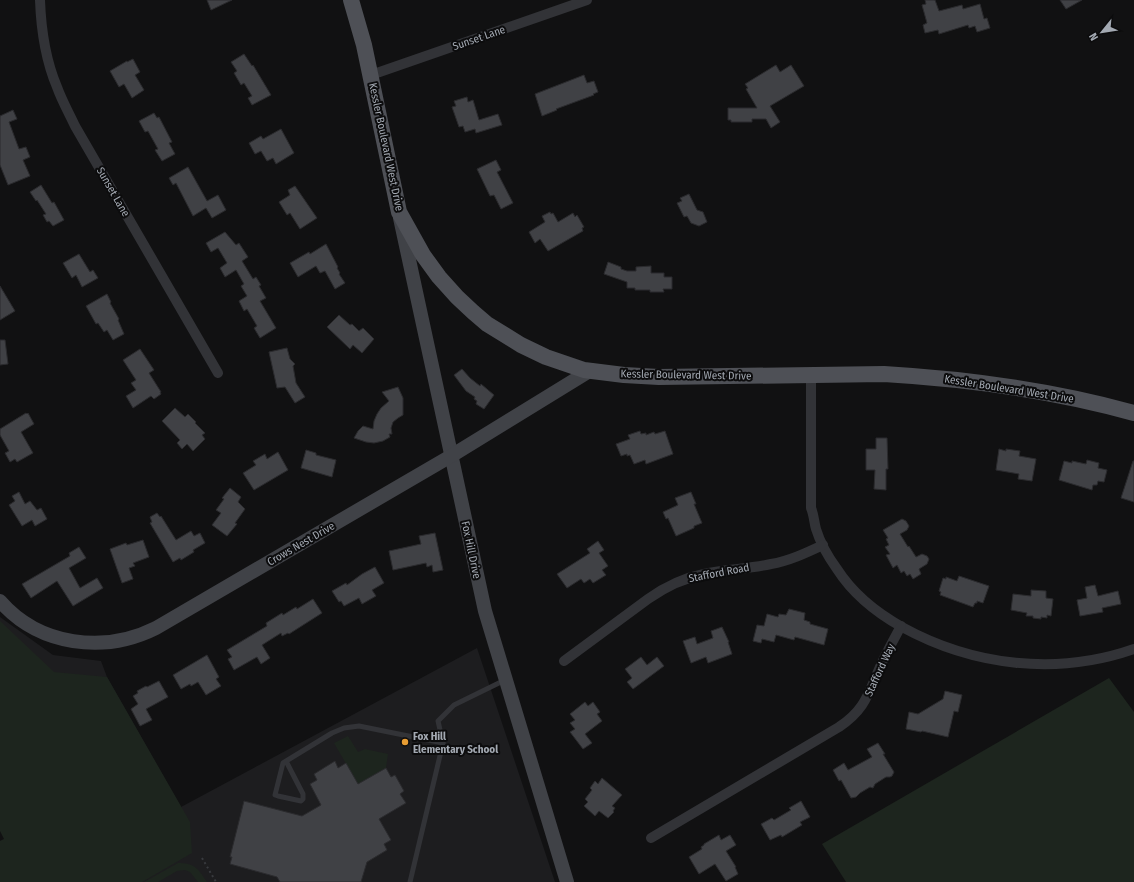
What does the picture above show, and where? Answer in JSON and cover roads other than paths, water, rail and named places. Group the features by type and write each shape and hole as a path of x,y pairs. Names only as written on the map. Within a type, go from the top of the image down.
{"main road":[{"name":"Kessler Boulevard West Drive","path":"351,0 364,45 398,212 428,262 451,290 473,312 494,329 521,346 575,368 624,375 659,377 884,374 918,376 974,381 1061,395 1134,413"}],"street":[{"name":"Sunset Lane","path":"40,0 43,36 47,54 56,85 65,106 75,126 218,373"},
{"name":"Sunset Lane","path":"370,75 587,0"},
{"name":"Fox Hill Drive","path":"398,212 485,611 567,882"},
{"name":"Crows Nest Drive","path":"0,601 18,618 34,628 63,639 86,643 99,643 131,638 156,628 451,456 591,370"},
{"path":"811,375 811,508 816,529 837,570 862,599 881,614 924,638 954,650 984,658 1009,662 1043,664 1069,663 1096,660 1134,649"},
{"name":"Stafford Road","path":"564,661 648,599 676,582 703,574 775,563 823,545"},
{"name":"Stafford Way","path":"651,838 847,722 866,700 881,665 901,626"}],"lane":[{"path":"410,882 443,743 438,721 454,705 505,680"},
{"path":"286,761 303,794 303,800 301,801 276,795 283,763 286,761 332,733 344,728 359,726 443,743"}],"place":[{"name":"Fox Hill Elementary School","path":"405,742"}]}
